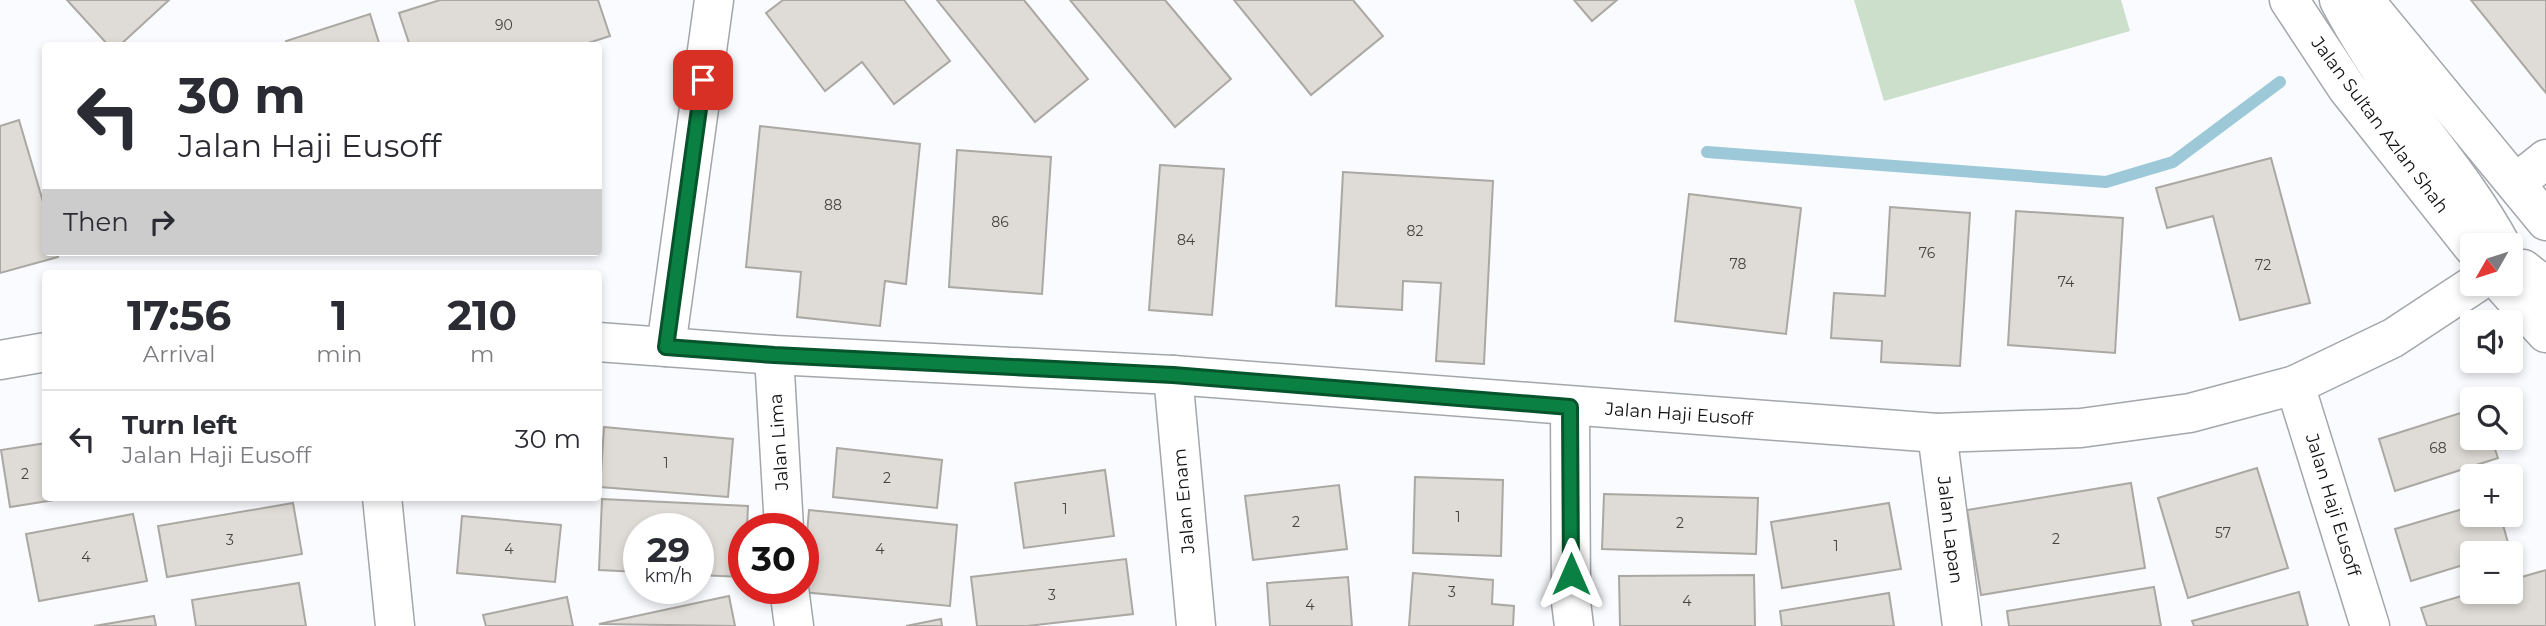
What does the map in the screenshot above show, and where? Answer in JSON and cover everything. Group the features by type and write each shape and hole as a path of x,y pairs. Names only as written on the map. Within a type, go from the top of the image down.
{"street":[{"path":"666,347 714,0"},
{"name":"Jalan Sultan Azlan Shah","path":"2289,0 2347,88 2462,233"},
{"path":"2339,0 2356,32 2415,120 2484,214 2494,233"},
{"path":"2364,0 2546,221"},
{"path":"2516,183 2546,159"},
{"path":"2524,270 2546,287"},
{"name":"Jalan Haji Eusoff","path":"602,342 774,355 1173,375 1937,433 2081,428 2190,413 2295,385 2393,338 2460,294"},
{"path":"2513,296 2546,333"},
{"path":"0,360 42,353"},
{"name":"Jalan Lima","path":"774,355 783,513"},
{"name":"Jalan Enam","path":"1173,375 1196,626"},
{"name":"Jalan Haji Eusoff","path":"2295,385 2370,626"},
{"path":"1570,407 1571,602 1574,626"},
{"name":"Jalan Lapan","path":"1937,433 1962,626"},
{"path":"382,501 394,626"},
{"path":"791,604 794,626"}],"green space":[{"path":"1854,0 2121,0 2130,31 1884,101"}],"building":[{"path":"67,0 169,0 123,42 105,42"},
{"path":"440,0 598,0 610,36 591,42 409,42 399,13"},
{"path":"783,0 904,0 950,61 894,104 862,62 825,91 766,13"},
{"path":"937,0 1024,0 1088,79 1035,122"},
{"path":"1070,0 1165,0 1231,79 1175,127"},
{"path":"1234,0 1353,0 1383,36 1311,95"},
{"path":"1574,0 1617,0 1592,21"},
{"path":"2471,0 2546,0 2546,93"},
{"path":"370,14 379,42 286,42"},
{"path":"19,120 42,198 42,256 58,257 0,273 0,126"},
{"path":"760,126 920,144 906,284 885,281 880,326 797,317 801,272 746,267"},
{"path":"957,150 1051,157 1042,294 949,287"},
{"path":"2271,158 2310,303 2240,320 2213,216 2167,228 2156,188"},
{"path":"1160,165 1224,169 1212,315 1149,310"},
{"path":"1343,172 1493,181 1484,364 1436,361 1441,283 1403,281 1402,310 1336,306"},
{"path":"1689,194 1801,208 1786,334 1675,321"},
{"path":"1890,207 1970,213 1960,366 1881,362 1882,341 1831,338 1834,293 1885,296"},
{"path":"2016,211 2123,218 2115,353 2008,345"},
{"path":"2460,413 2460,450 2495,450 2498,458 2479,464 2460,464 2460,470 2395,491 2379,439"},
{"path":"604,427 733,439 728,497 602,487"},
{"path":"42,444 42,501 48,501 10,507 1,450"},
{"path":"837,448 942,460 937,508 833,497"},
{"path":"2257,468 2288,568 2188,598 2158,498"},
{"path":"1105,470 1114,536 1024,548 1015,483"},
{"path":"1415,477 1503,480 1501,556 1413,553"},
{"path":"2131,483 2145,568 1981,595 1967,510"},
{"path":"1339,485 1347,549 1253,560 1245,496"},
{"path":"1604,494 1758,498 1756,554 1602,549"},
{"path":"602,499 748,506 748,513 728,513 728,576 714,576 714,513 623,513 623,571 599,570"},
{"path":"293,503 302,554 167,577 158,526"},
{"path":"1889,503 1901,569 1782,588 1771,522"},
{"path":"809,510 957,525 950,606 819,594 819,513 809,513"},
{"path":"2460,510 2460,527 2504,527 2508,541 2460,541 2460,566 2411,581 2395,529"},
{"path":"133,514 147,581 39,601 26,534"},
{"path":"462,516 561,525 555,582 457,573"},
{"path":"1126,559 1133,614 1027,626 977,626 971,577"},
{"path":"2546,570 2546,626 2427,626 2421,608 2460,596 2460,604 2523,604 2523,577"},
{"path":"1413,573 1493,580 1492,604 1514,606 1513,626 1409,626"},
{"path":"1754,575 1755,626 1620,626 1619,576"},
{"path":"1348,577 1352,626 1270,626 1267,583"},
{"path":"299,583 306,626 196,626 192,600"},
{"path":"2154,587 2161,626 2009,626 2007,611"},
{"path":"2299,592 2308,626 2194,626 2192,621"},
{"path":"1889,593 1894,626 1782,626 1780,611"},
{"path":"728,596 735,626 599,624 692,604 714,604 714,599"},
{"path":"567,597 573,626 486,626 483,615"},
{"path":"154,616 156,626 94,626"},
{"path":"941,619 942,626 906,626"}],"waterway":[{"path":"1707,152 2106,182 2173,162 2280,82"}],"route":[{"path":"703,80 666,347 1173,375 1570,407 1571,574"}]}
